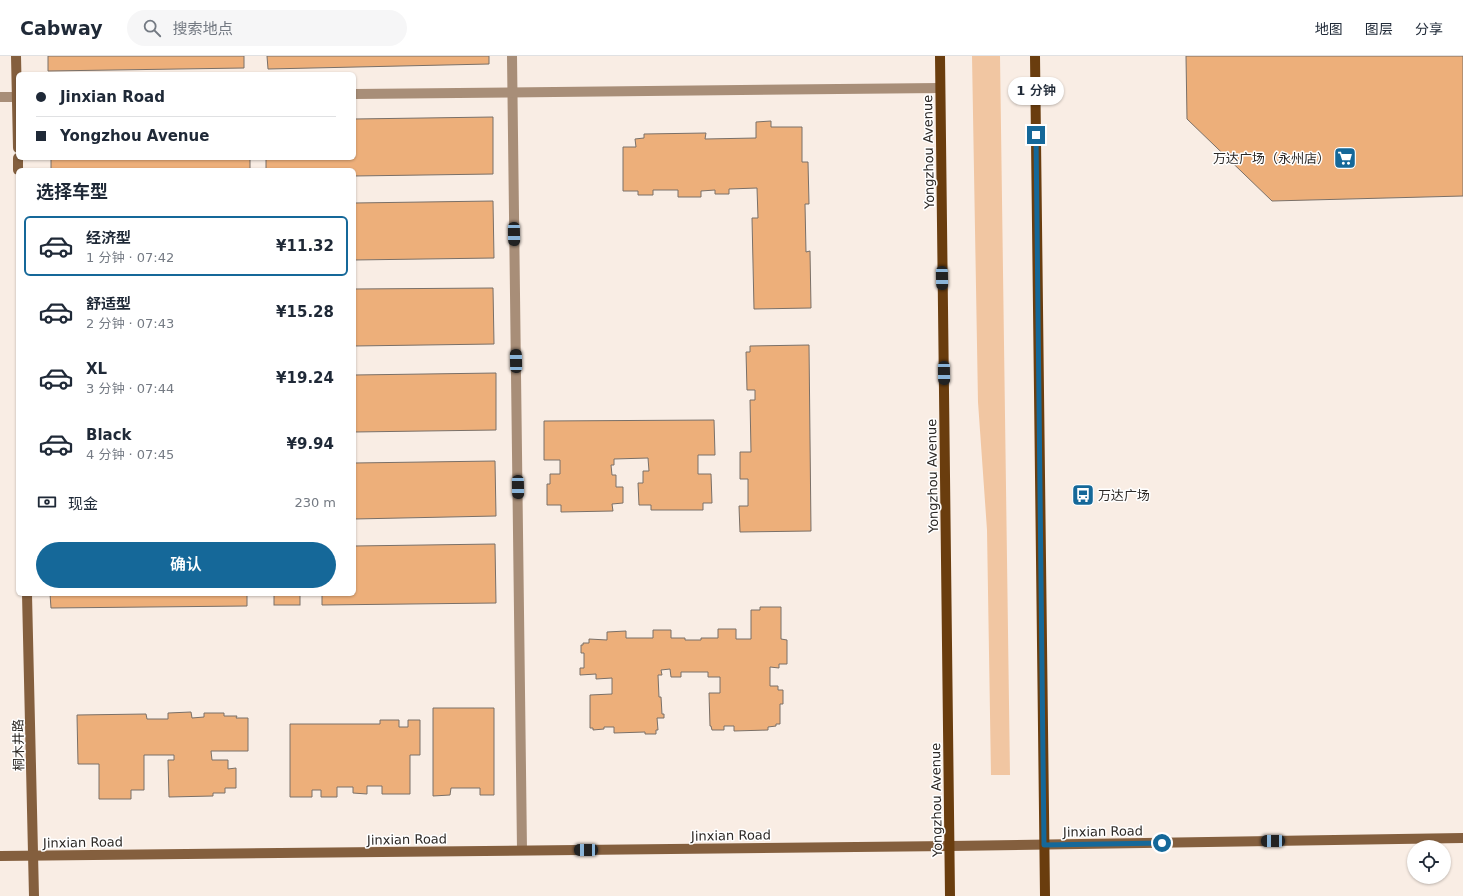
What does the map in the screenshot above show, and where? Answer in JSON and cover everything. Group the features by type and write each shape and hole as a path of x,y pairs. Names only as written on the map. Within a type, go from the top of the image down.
{"main road":[{"name":"Yongzhou Avenue","path":"940,56 950,896"},
{"path":"1035,56 1045,896"}],"street":[{"path":"16,56 16,72"},
{"path":"512,56 522,850"},
{"path":"356,94 940,88"},
{"path":"0,97 16,97"},
{"name":"桐木井路","path":"28,596 34,896"},
{"name":"Jinxian Road","path":"0,856 1044,845 1463,838"}],"shaded area":[{"path":"972,56 1000,56 1010,775 991,775 987,530 978,402"}],"building":[{"path":"48,56 244,56 244,68 48,71"},
{"path":"267,56 489,56 489,64 268,69"},
{"name":"万达广场（永州店）","path":"1186,56 1463,56 1463,196 1272,201 1187,119"},
{"path":"493,117 493,174 356,176 356,168 266,168 266,160 356,160 356,119"},
{"path":"771,121 771,127 802,127 802,162 808,162 809,204 805,204 806,252 810,251 811,308 754,309 752,218 758,218 757,188 729,189 729,194 715,194 715,190 701,191 701,197 678,197 678,190 653,190 653,195 638,195 638,191 623,191 623,147 636,147 635,139 644,138 644,134 706,133 705,139 756,138 756,122"},
{"path":"51,160 250,160 250,168 51,168"},
{"path":"493,201 494,258 356,260 356,203"},
{"path":"493,288 494,344 356,346 356,289"},
{"path":"809,345 811,531 740,532 739,506 748,506 748,479 740,479 740,452 751,452 750,400 755,400 755,390 747,390 746,352 750,352 750,346"},
{"path":"496,373 496,430 356,432 356,375"},
{"path":"714,420 715,455 698,455 698,474 711,474 712,503 703,503 703,510 651,510 651,505 639,505 638,483 643,483 643,471 649,471 648,458 614,459 614,465 611,465 612,475 616,475 616,487 623,487 623,503 612,504 613,511 561,512 561,505 547,505 547,484 550,484 550,474 560,474 560,460 544,460 544,421"},
{"path":"495,461 496,516 356,519 356,463"},
{"path":"495,544 496,603 322,605 322,596 356,596 356,546"},
{"path":"50,596 247,596 247,606 51,608"},
{"path":"274,596 300,596 300,605 274,605"},
{"path":"760,607 781,607 781,639 787,640 787,664 779,664 779,668 770,667 770,686 778,686 778,690 783,690 783,704 780,704 780,724 768,727 768,730 734,731 734,726 724,726 724,730 712,730 710,726 709,693 720,693 720,677 708,677 708,672 681,672 681,677 671,677 670,669 661,670 662,675 658,675 659,697 661,697 662,714 664,714 664,718 657,718 658,730 656,730 656,734 645,734 645,732 614,733 614,727 604,727 604,729 593,730 593,728 590,728 590,695 612,694 612,678 596,679 596,674 580,675 580,668 584,668 584,653 581,653 581,645 583,645 583,643 589,643 589,639 607,640 607,632 626,631 626,638 653,638 653,630 671,630 671,638 701,640 701,638 718,638 718,629 736,629 736,639 751,639 751,610 760,610"},
{"path":"433,708 494,708 494,795 480,795 480,788 451,788 450,795 433,796"},
{"path":"191,712 192,718 204,717 204,713 224,713 224,716 248,718 248,751 211,751 212,760 228,760 228,769 236,768 236,788 225,788 225,793 213,793 213,796 169,797 168,760 174,760 174,755 144,755 144,790 131,790 131,799 99,799 99,764 78,764 77,715 146,714 147,719 168,719 168,713"},
{"path":"380,720 399,720 399,727 408,727 408,720 420,720 420,755 410,755 410,794 382,794 382,786 367,786 367,794 353,793 353,787 337,787 337,797 321,797 321,790 312,790 312,797 290,797 290,724 380,724"}],"place":[{"name":"万达广场（永州店）","path":"1345,158"},
{"name":"万达广场","path":"1083,495"}],"route":[{"path":"1036,135 1044,845 1162,843"}]}
